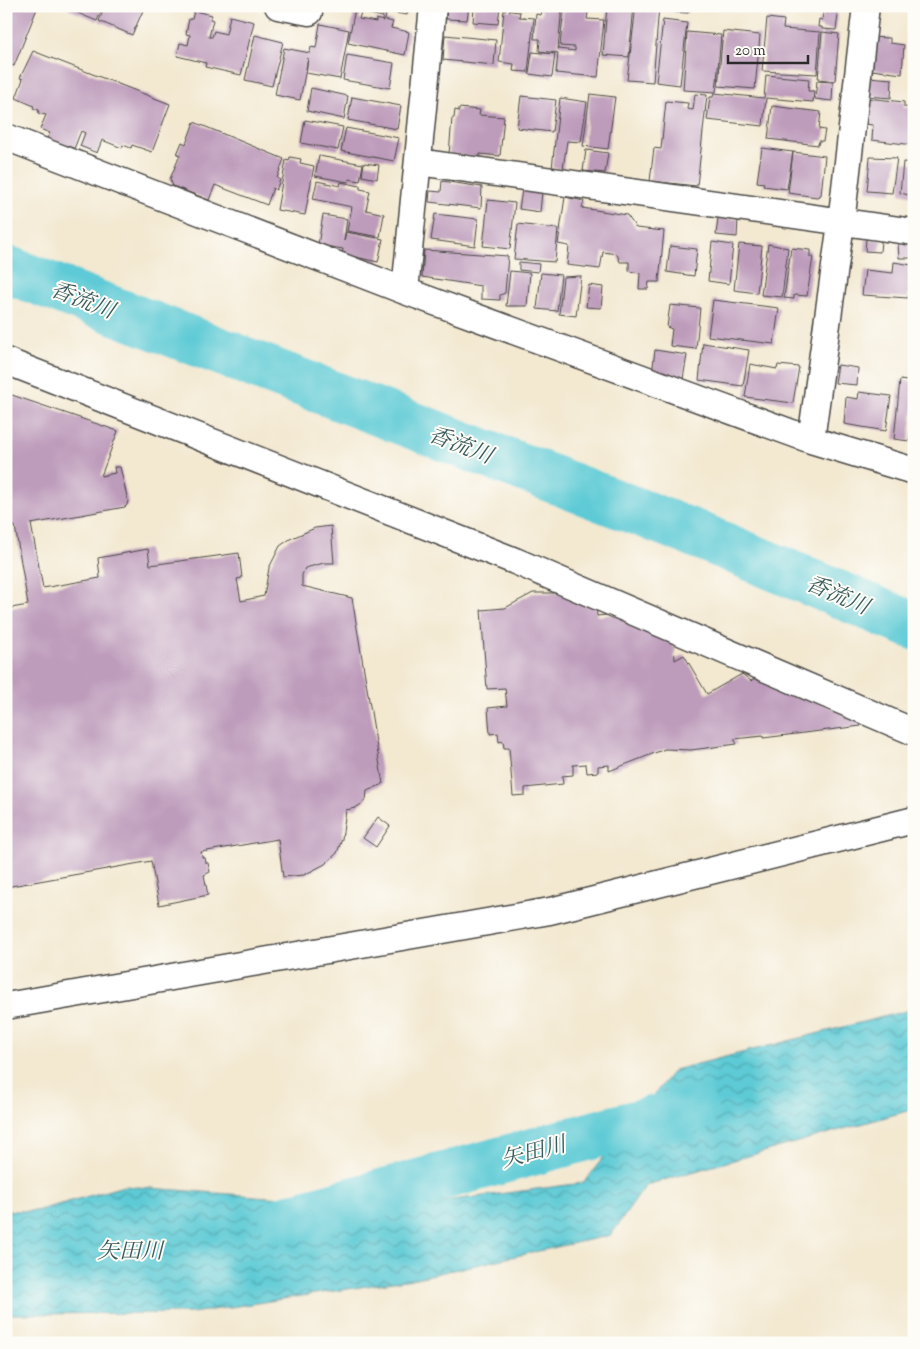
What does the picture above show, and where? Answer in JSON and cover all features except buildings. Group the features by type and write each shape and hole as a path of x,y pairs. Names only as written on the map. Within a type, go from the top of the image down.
{"street":[{"path":"278,6 309,12"},
{"path":"405,291 433,6"},
{"path":"811,440 841,223 866,6"},
{"path":"6,137 405,291 811,440 914,471"},
{"path":"418,162 914,232"},
{"path":"6,361 515,561 914,732"},
{"path":"6,1006 550,911 914,820"}],"water":[{"name":"矢田川","path":"914,1009 914,1109 646,1185 611,1235 412,1279 192,1313 6,1314 6,1211 36,1211 124,1186 399,1207 583,1183 674,1070"}],"waterway":[{"name":"香流川","path":"6,269 698,535 914,626"},
{"name":"矢田川","path":"283,1220 694,1109"}]}
